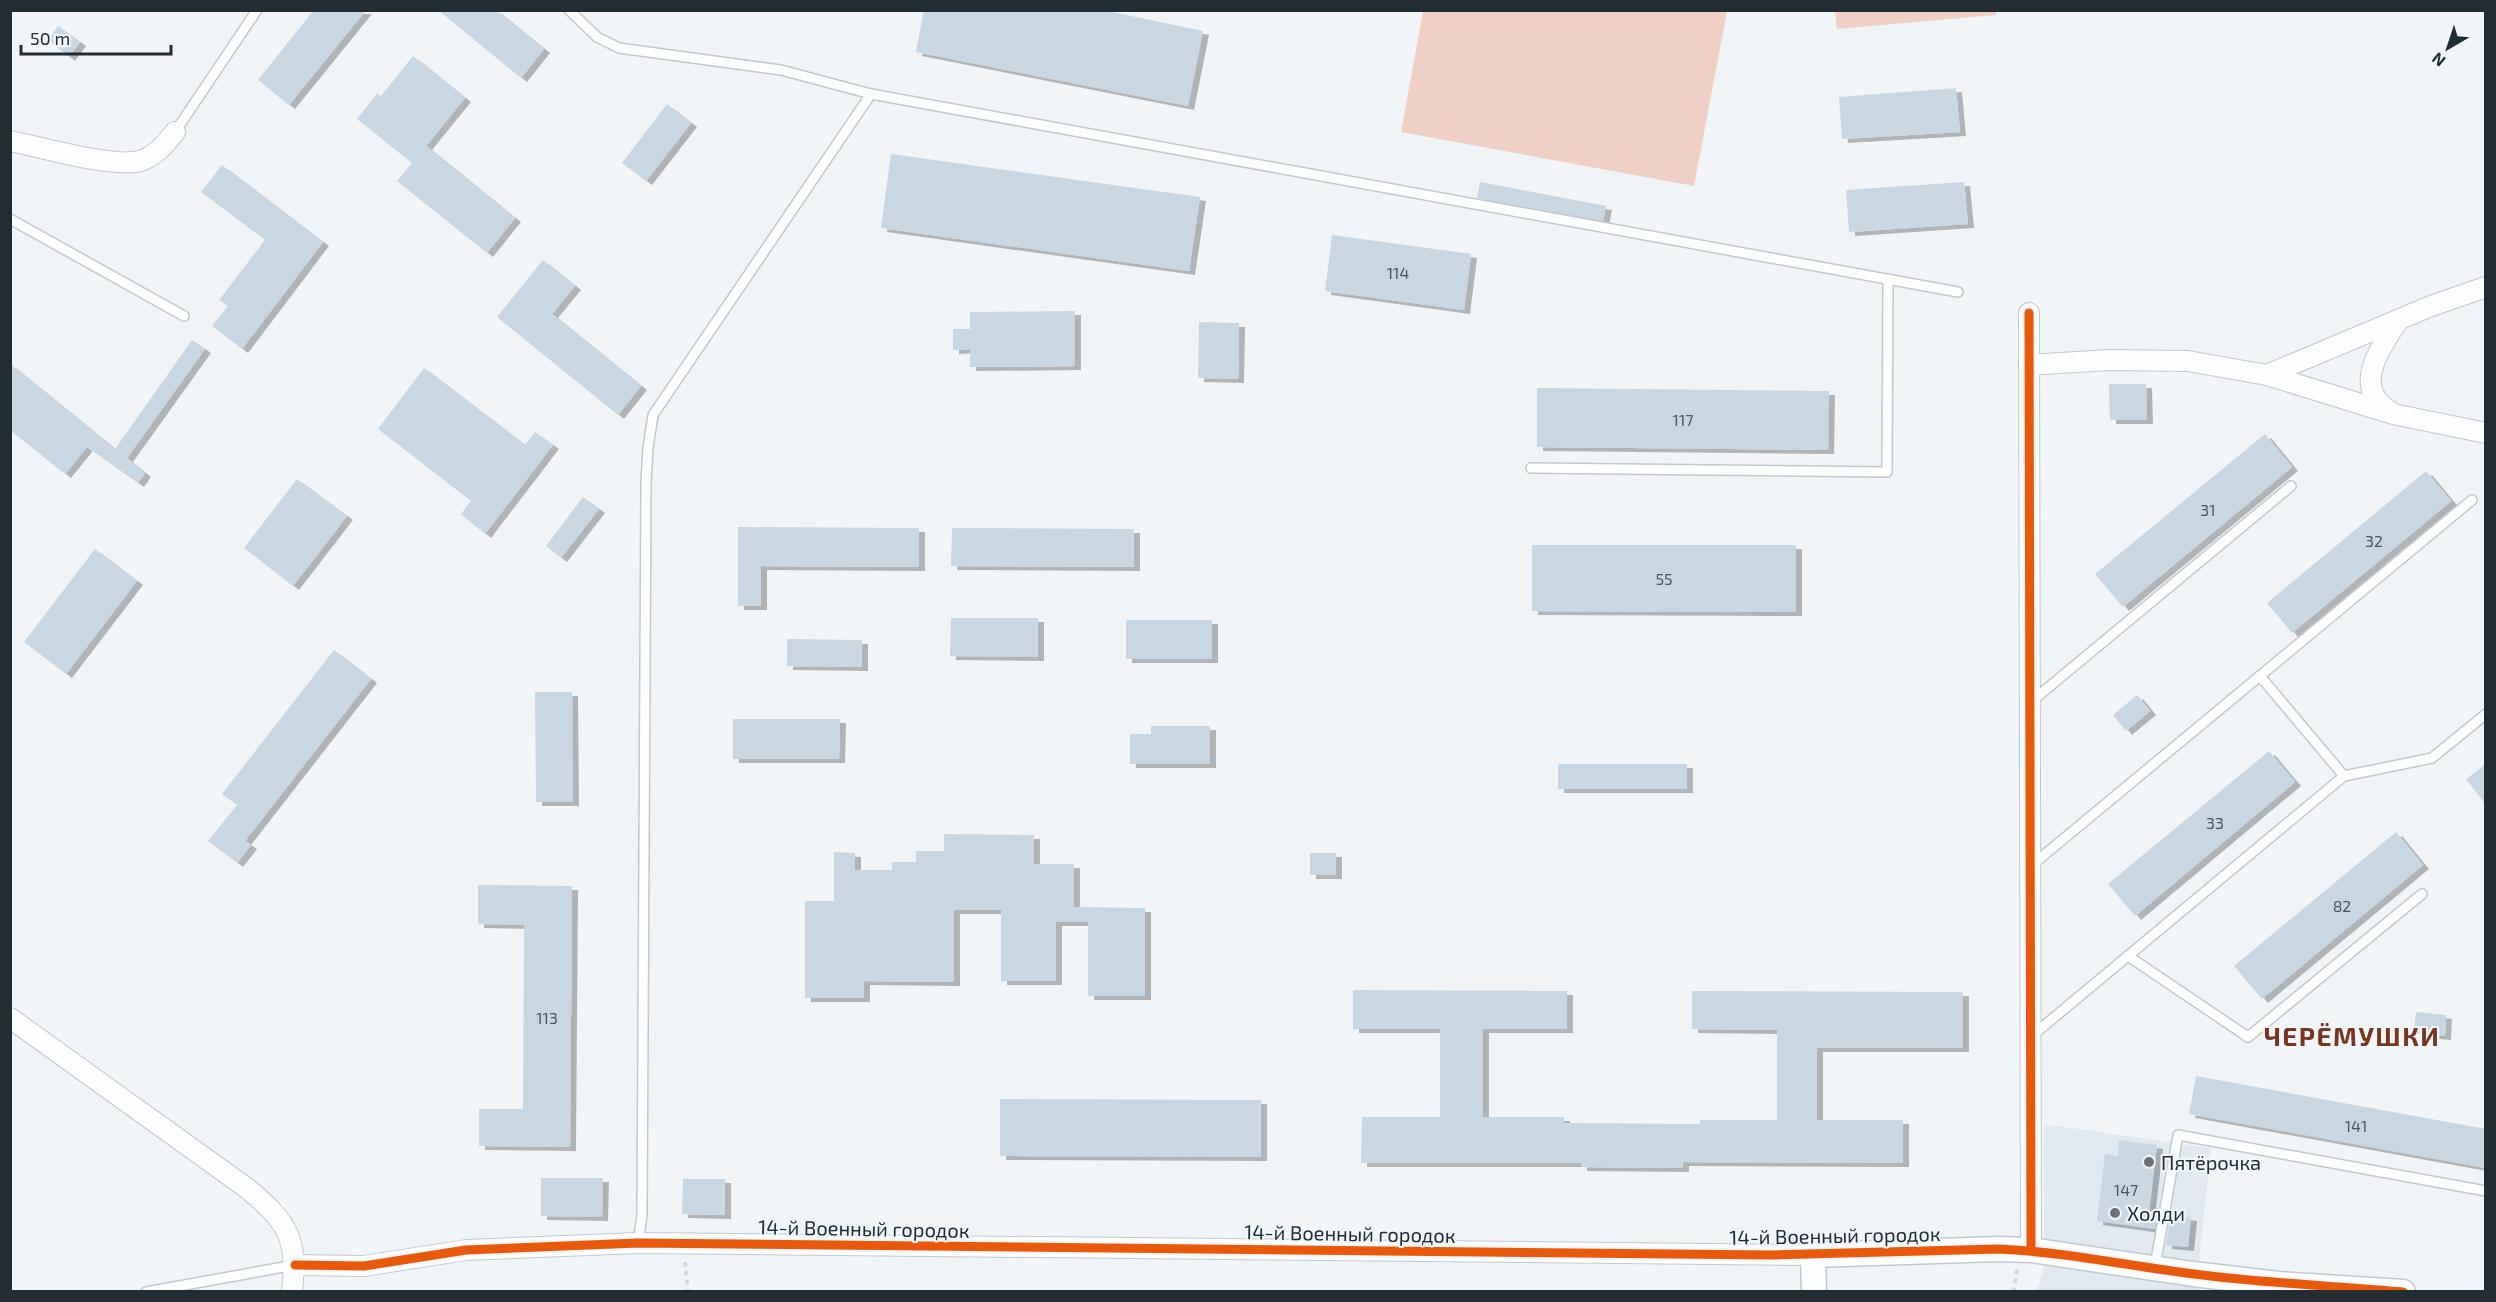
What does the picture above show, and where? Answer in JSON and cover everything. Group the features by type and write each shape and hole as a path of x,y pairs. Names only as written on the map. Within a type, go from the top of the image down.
{"street":[{"path":"10,141 116,163 141,161 160,149 176,132"},
{"path":"2267,375 2432,306 2486,287"},
{"path":"2029,313 2031,1250"},
{"path":"2393,414 2377,401 2370,387 2372,369 2379,351 2397,322"},
{"path":"2029,365 2109,360 2188,361 2267,375 2393,414 2486,434"},
{"path":"10,1018 248,1189 272,1209 290,1233 295,1265 292,1292"},
{"name":"14-й Военный городок","path":"295,1265 364,1266 466,1250 638,1243 1813,1255 1999,1249 2031,1250 2154,1268 2193,1278 2403,1292"},
{"path":"1813,1255 1814,1292"}],"lane":[{"path":"176,132 257,10"},
{"path":"569,10 597,37 619,48 781,70 871,94 1958,292"},
{"path":"638,1243 642,1215 646,483 653,415 871,94"},
{"path":"10,219 184,316"},
{"path":"1531,468 1887,472 1888,279"},
{"path":"2030,702 2291,486"},
{"path":"2030,866 2472,500"},
{"path":"2260,676 2344,776"},
{"path":"2031,1036 2344,776 2432,758 2486,714"},
{"path":"2128,956 2248,1037 2422,894"},
{"path":"2154,1268 2178,1135 2486,1191"},
{"path":"146,1292 295,1265"}],"path":[{"path":"684,1244 687,1292"}],"shaded area":[{"path":"1423,11 1727,11 1694,186 1401,132"},
{"path":"1835,11 1996,11 1996,15 1837,29"},
{"path":"2044,1124 2211,1148 2199,1262 2200,1291 2036,1292 2044,1269"}],"building":[{"path":"314,10 366,10 289,105 258,80"},
{"path":"438,10 496,10 544,49 521,78"},
{"path":"924,10 1103,10 1203,31 1188,106 916,52"},
{"path":"58,26 80,42 69,57 48,40"},
{"path":"413,56 465,98 426,146 515,218 487,253 397,181 412,163 357,119 377,94 381,96"},
{"path":"1956,88 1960,132 1842,139 1839,97"},
{"path":"667,104 691,123 646,181 622,163"},
{"path":"891,154 1200,197 1189,271 881,228"},
{"path":"222,165 323,242 242,349 212,326 228,306 219,300 265,240 201,192"},
{"path":"1480,182 1606,206 1603,221 1477,198"},
{"path":"1964,182 1968,224 1849,232 1846,190"},
{"path":"1332,235 1471,254 1464,310 1325,291"},
{"path":"543,260 575,286 552,314 641,386 618,415 497,317"},
{"path":"1075,311 1075,366 970,367 970,349 953,350 953,329 970,329 970,312"},
{"path":"1199,322 1239,323 1238,379 1198,378"},
{"path":"192,340 205,349 127,458 145,473 138,483 87,447 65,474 10,430 10,364 115,449"},
{"path":"424,368 525,445 535,432 553,445 485,534 461,514 471,501 378,429"},
{"path":"2109,384 2146,384 2147,420 2110,420"},
{"path":"1537,388 1829,391 1828,450 1537,447"},
{"path":"2265,434 2292,467 2123,607 2095,574"},
{"path":"2426,471 2451,501 2292,633 2267,603"},
{"path":"297,479 347,516 293,586 244,548"},
{"path":"583,497 599,509 561,558 546,546"},
{"path":"738,527 919,528 919,567 761,566 761,606 738,606"},
{"path":"952,528 1134,529 1134,567 951,566"},
{"path":"1532,545 1796,545 1796,612 1532,611"},
{"path":"95,549 137,581 66,674 24,642"},
{"path":"951,618 1038,618 1038,657 950,656"},
{"path":"1126,620 1212,620 1212,659 1126,659"},
{"path":"787,639 862,640 862,667 787,666"},
{"path":"334,650 371,679 245,841 251,845 237,863 208,841 237,805 222,794"},
{"path":"535,692 572,692 573,802 536,802"},
{"path":"2137,695 2150,711 2126,731 2113,715"},
{"path":"733,719 840,719 839,759 733,759"},
{"path":"1151,726 1210,726 1210,764 1130,764 1130,734 1151,734"},
{"path":"2269,751 2295,782 2135,916 2108,884"},
{"path":"1558,764 1687,764 1687,789 1558,789"},
{"path":"2486,764 2486,805 2466,779"},
{"path":"2396,832 2423,865 2262,999 2234,966"},
{"path":"944,834 1034,835 1034,864 1074,864 1074,907 1145,908 1145,996 1088,996 1088,922 1056,922 1056,981 1001,981 1001,910 954,910 954,982 864,981 864,998 805,998 805,901 834,901 834,852 855,853 855,870 892,870 892,862 916,862 916,851 944,851"},
{"path":"1310,853 1336,853 1336,875 1310,875"},
{"path":"478,885 572,886 570,1147 479,1146 479,1109 523,1109 524,925 478,924"},
{"path":"1353,990 1567,991 1567,1029 1483,1029 1483,1117 1564,1117 1564,1123 1700,1124 1700,1120 1777,1120 1777,1030 1692,1029 1692,991 1963,992 1963,1048 1817,1048 1817,1120 1903,1120 1903,1163 1683,1162 1683,1168 1581,1167 1581,1163 1361,1163 1362,1117 1440,1117 1440,1029 1353,1029"},
{"path":"2416,1012 2446,1015 2445,1036 2414,1033"},
{"path":"2196,1076 2486,1129 2486,1168 2189,1114"},
{"path":"1000,1099 1261,1100 1261,1157 1000,1156"},
{"path":"2119,1140 2157,1145 2149,1212 2157,1213 2155,1229 2097,1221 2105,1154 2118,1156"},
{"path":"541,1178 603,1178 602,1217 541,1216"},
{"path":"683,1179 725,1179 725,1215 682,1214"},
{"path":"2171,1215 2191,1217 2188,1247 2166,1245"}],"cycle path":[{"path":"2029,313 2031,1250"},
{"path":"295,1265 364,1266 466,1250 638,1243 1772,1255 1999,1249 2073,1256 2220,1277 2403,1292"}],"place":[{"name":"Пятёрочка","path":"2149,1162"},
{"name":"Холди","path":"2115,1213"}],"district":[{"name":"ЧЕРЁМУШКИ","path":"2352,1035"}]}
